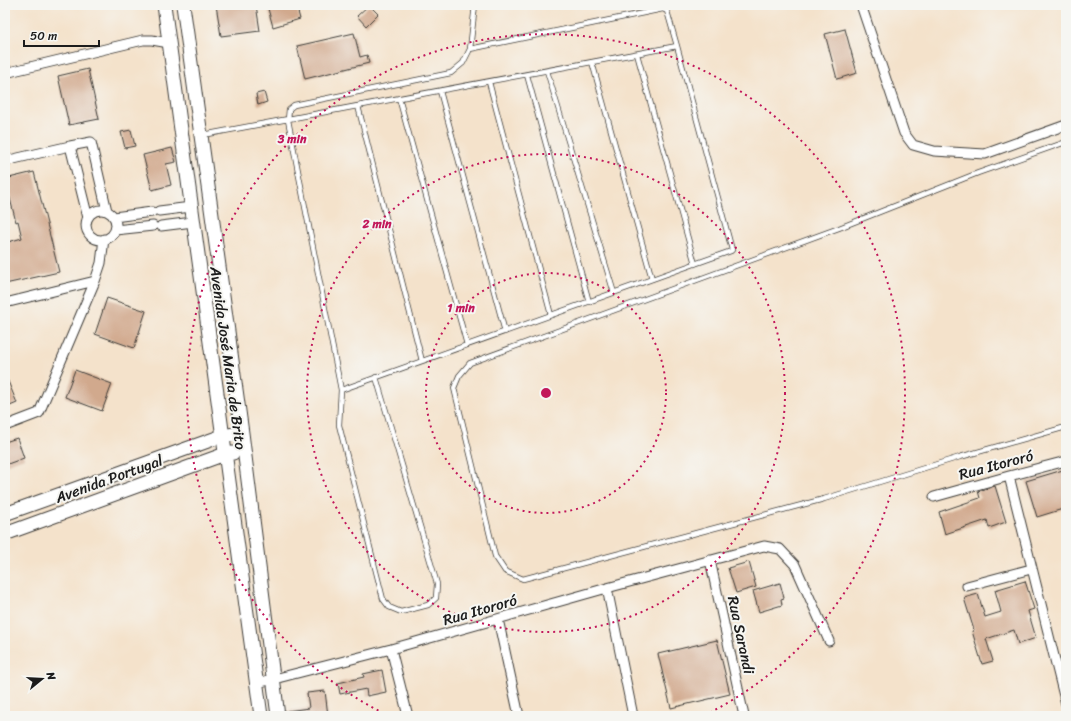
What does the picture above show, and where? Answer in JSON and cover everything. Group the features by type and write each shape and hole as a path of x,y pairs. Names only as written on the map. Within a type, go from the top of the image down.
{"main road":[{"name":"Avenida José Maria de Brito","path":"164,5 261,716"},
{"name":"Avenida José Maria de Brito","path":"183,5 242,433 278,716"},
{"name":"Avenida Portugal","path":"5,514 222,436 242,433"},
{"name":"Avenida Portugal","path":"5,534 225,454 244,452"}],"street":[{"path":"861,5 904,134 913,145 934,151 985,154 1066,125"},
{"path":"5,73 143,40 169,43"},
{"path":"5,161 70,146 91,142 110,214 116,221 115,230 104,239 100,240 91,236 87,227 88,218 70,146"},
{"path":"88,218 90,214 98,210 110,214 152,212 191,207"},
{"path":"152,212 154,226"},
{"path":"115,230 193,222"},
{"path":"5,426 38,413 95,281 101,263 104,239"},
{"path":"5,302 95,281"},
{"name":"Rua Itororó","path":"934,497 1066,461"},
{"path":"1009,476 1031,569 1066,704"},
{"name":"Rua Itororó","path":"256,682 274,679 391,649 607,588 764,546 780,549 795,565 829,641"},
{"name":"Rua Sarandi","path":"710,560 744,716"},
{"path":"967,586 1031,569"},
{"path":"607,588 634,716"},
{"path":"498,619 519,716"},
{"path":"391,649 408,716"}],"lane":[{"path":"376,377 437,584 436,598 428,605 401,612 389,607 383,599 339,425 341,390 288,120 288,110 294,105 451,73 463,63 470,49 475,5"},
{"path":"341,390 652,280 732,250 677,46 666,11 663,9 470,49"},
{"path":"201,136 677,46"},
{"path":"637,54 695,264"},
{"path":"592,62 652,280"},
{"path":"547,71 614,293"},
{"path":"527,75 589,302"},
{"path":"488,82 551,315"},
{"path":"440,91 505,332"},
{"path":"399,98 467,345"},
{"path":"358,106 422,361"},
{"path":"1066,142 978,173 839,228 470,363 459,376 454,388 495,556 505,571 523,579 816,501 960,457 1066,427"}],"building":[{"path":"216,5 256,5 260,31 221,36"},
{"path":"267,5 296,5 300,19 273,27"},
{"path":"369,5 378,14 366,26 357,16"},
{"path":"845,29 857,73 837,79 825,34"},
{"path":"354,33 360,57 367,55 369,63 305,79 297,46"},
{"path":"88,69 99,119 69,125 58,76"},
{"path":"264,92 267,102 258,105 256,94"},
{"path":"131,130 135,146 125,148 121,132"},
{"path":"172,148 176,162 166,164 171,185 152,190 143,155"},
{"path":"34,172 59,272 5,284 5,243 22,238 18,221 16,222 5,179"},
{"path":"107,298 146,311 134,348 95,334"},
{"path":"75,370 112,384 102,411 65,397"},
{"path":"5,374 17,403 5,408"},
{"path":"17,438 24,458 5,465 5,442"},
{"path":"1066,469 1066,508 1037,517 1026,481"},
{"path":"995,486 1006,522 989,528 987,520 945,534 939,512 980,498 978,491"},
{"path":"749,562 756,587 736,593 728,568"},
{"path":"1025,581 1034,609 1028,611 1036,638 1018,644 1014,630 986,639 993,661 982,664 972,631 974,630 964,598 978,594 985,617 1001,612 995,590"},
{"path":"780,583 784,598 781,599 782,605 759,612 753,591"},
{"path":"717,640 730,694 671,708 658,654"},
{"path":"382,670 386,692 367,696 366,689 340,694 338,683 364,677 363,674"},
{"path":"325,691 328,716 287,716 287,711 309,708 307,693"}]}
